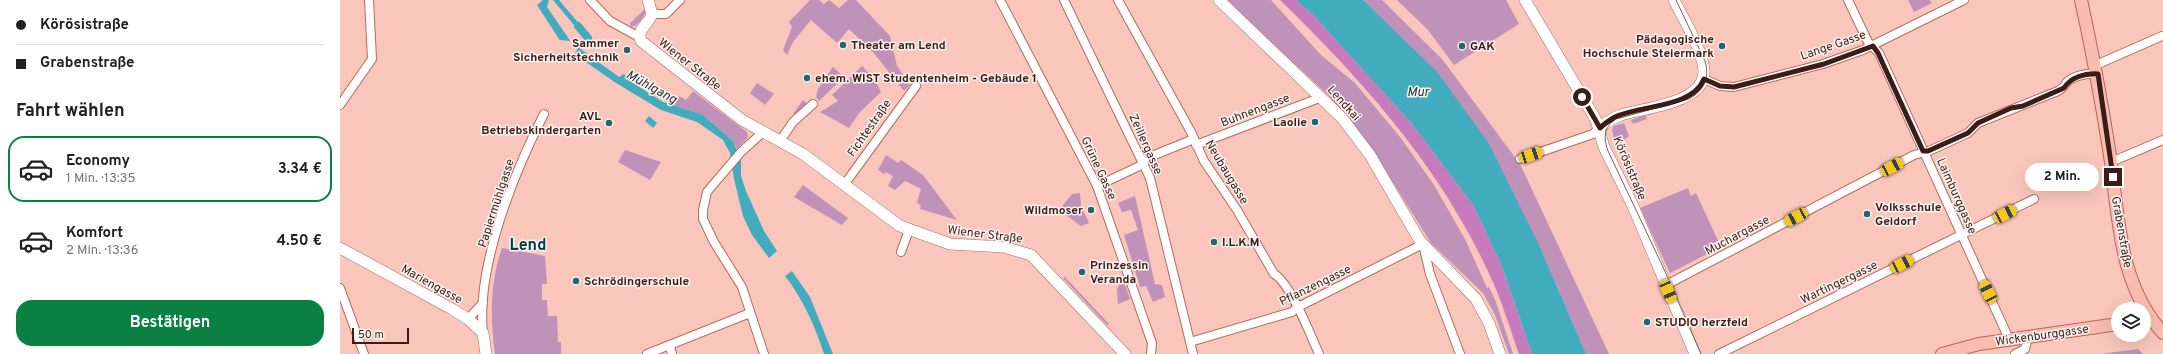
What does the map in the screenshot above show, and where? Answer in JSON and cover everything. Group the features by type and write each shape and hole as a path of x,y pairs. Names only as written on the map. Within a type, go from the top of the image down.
{"main road":[{"path":"639,37 640,32 652,14 648,0"},
{"name":"Lendkai","path":"1219,0 1322,97 1342,118 1370,155 1423,244 1476,300 1489,323 1500,354"},
{"name":"Körösistraße","path":"1525,0 1600,128 1604,147 1632,206 1695,354"},
{"path":"1600,128 1615,117 1692,94 1701,85 1704,79 1702,59 1674,0"},
{"name":"Grabenstraße","path":"2081,0 2097,70 2124,254 2139,302"},
{"name":"Wiener Straße","path":"639,37 644,44 717,101 762,132 803,154 900,226 950,244 1004,247 1032,255 1125,354"},
{"name":"Mariengasse","path":"342,252 452,309 468,319 483,333"},
{"path":"2151,319 2163,316"},
{"name":"Grabenstraße","path":"2151,323 2163,333"},
{"name":"Wickenburggasse","path":"1942,354 1979,344 2111,325"},
{"path":"483,333 486,354"}],"street":[{"path":"340,105 372,59 369,0"},
{"name":"Wiener Straße","path":"590,0 610,22 639,37"},
{"path":"652,14 666,14 680,0"},
{"name":"Grüne Gasse","path":"1000,0 1097,186 1152,343 1151,354"},
{"name":"Zeillergasse","path":"1064,0 1150,178 1192,354"},
{"name":"Neubaugasse","path":"1118,0 1195,142 1274,274 1280,277 1298,307 1319,354"},
{"name":"Laimburggasse","path":"1848,0 1868,42 1878,53 1961,236 2010,339"},
{"name":"Lange Gasse","path":"1704,79 1720,86 1734,87 1824,64 1873,46 1964,0"},
{"name":"Muchargasse","path":"1666,285 1923,151 1929,151 1968,133 1978,123 2058,91 2064,88 2068,82 2097,70 2162,36"},
{"name":"Fichtestraße","path":"844,185 916,86"},
{"name":"Buhnengasse","path":"1097,186 1143,162 1322,97"},
{"path":"780,141 793,122 813,104"},
{"name":"Papiermühlgasse","path":"483,333 483,303 487,269 509,192 544,114"},
{"path":"1520,159 1593,134 1600,128"},
{"path":"762,132 727,167 707,192 702,210 703,219 714,242 742,288 764,354"},
{"path":"2111,162 2163,140"},
{"name":"Wartingergasse","path":"1719,354 2034,199"},
{"path":"901,252 909,230"},
{"name":"Pflanzengasse","path":"1190,342 1292,312 1298,307 1423,244"},
{"name":"Lendkai","path":"1423,244 1430,274 1460,354"},
{"path":"340,288 364,354"},
{"path":"468,319 483,303"},
{"path":"647,354 671,350 750,313"},
{"path":"2015,354 2025,349 2028,337"}],"shaded area":[{"path":"810,0 819,0 824,4 829,0 839,8 848,0 856,0 890,36 897,66 910,85 904,91 873,52 849,29 837,43 811,20 793,42 787,55 783,50 792,27 789,22"},
{"path":"1226,0 1271,0 1321,55 1355,83 1400,137 1434,185 1465,239 1487,288 1489,287 1496,302 1513,354 1509,354 1495,315 1483,293 1431,243 1375,154 1328,95"},
{"path":"1280,0 1296,0 1316,18 1412,124 1473,205 1502,266 1532,354 1519,354 1492,280 1450,201 1426,165 1372,96"},
{"path":"1363,0 1382,0 1442,59 1520,164 1609,354 1586,354 1540,247"},
{"name":"GAK","path":"1397,0 1506,0 1519,24 1454,65 1428,30"},
{"path":"1908,0 1930,0 1932,3 1914,12"},
{"path":"644,10 646,10 640,21 631,27 630,23"},
{"path":"862,66 875,80 881,92 860,112 849,128 820,112 838,101 832,95"},
{"path":"833,67 844,77 819,101 816,97 818,89"},
{"path":"757,83 774,94 765,105 750,93"},
{"path":"693,91 747,132 748,137 737,149 733,141 703,115 674,106 679,96 686,100"},
{"path":"803,100 807,104 796,115 793,114"},
{"path":"1645,115 1647,119 1633,124 1631,120"},
{"path":"1624,123 1629,136 1616,146 1612,130 1614,126"},
{"path":"625,150 661,162 650,180 618,162"},
{"path":"886,155 898,163 901,160 923,175 957,220 920,209 921,206 917,202 921,189 905,181 895,190 888,186 893,176 886,172 884,174 878,170"},
{"path":"803,185 848,218 842,225 794,197"},
{"path":"1688,188 1691,196 1696,193 1721,247 1670,273 1640,208"},
{"path":"1080,193 1081,206 1089,223 1081,226 1059,210 1072,194"},
{"path":"1135,196 1155,284 1162,285 1165,297 1153,302 1146,286 1140,287 1124,235 1138,230 1131,210 1122,212 1118,203"},
{"path":"502,248 545,256 547,284 542,284 542,300 547,300 548,316 557,316 558,342 561,342 561,354 495,354 492,327 492,300 495,274"},
{"path":"1065,277 1109,324 1107,325 1063,278"},
{"path":"1120,283 1125,285 1130,299 1118,304 1117,289"},
{"path":"2138,349 2143,354 2100,354"}],"water":[{"name":"Mühlgang","path":"543,0 549,0 547,7 571,42 619,77 624,74 633,83 663,102 703,115 733,141 741,161 741,176 746,191 764,231 777,251 769,258 752,235 743,216 734,179 730,153 723,140 697,122 661,110 616,83 583,60 561,42 537,5"},
{"path":"553,0 559,0 587,33 583,36"},
{"name":"Mur","path":"1296,0 1363,0 1437,72 1488,142 1540,247 1586,354 1532,354 1502,266 1473,205 1412,124 1316,18"},
{"path":"649,116 657,123 653,128 645,121"},
{"path":"792,271 810,297 833,354 824,354 808,313 785,276"}],"pier":[{"path":"560,40 570,41 579,46 574,56 560,43"}],"waterway":[{"path":"578,26 588,38"}],"tram line":[{"path":"1676,0 1705,61 1707,73 1702,88 1689,99 1616,119 1609,125 1605,141 1608,151 1663,267 1701,354"}],"place":[{"name":"Theater am Lend","path":"843,45"},
{"name":"GAK","path":"1462,46"},
{"name":"Pädagogische Hochschule Steiermark","path":"1722,46"},
{"name":"Sammer Sicherheitstechnik","path":"627,50"},
{"name":"ehem. WIST Studentenheim - Gebäude 1","path":"807,78"},
{"name":"Laolie","path":"1315,122"},
{"name":"AVL Betriebskindergarten","path":"609,123"},
{"name":"Wildmoser","path":"1091,210"},
{"name":"Volksschule Geidorf","path":"1867,214"},
{"name":"I.L.K.M","path":"1214,242"},
{"name":"Prinzessin Veranda","path":"1082,272"},
{"name":"Schrödingerschule","path":"576,281"},
{"name":"STUDIO herzfeld","path":"1647,322"}],"district":[{"name":"Lend","path":"528,244"}],"route":[{"path":"1582,97 1600,128 1615,117 1687,97 1697,90 1704,79 1720,86 1734,87 1824,64 1873,46 1876,48 1923,151 1928,151 1968,133 1978,123 2011,108 2023,106 2064,88 2068,82 2087,73 2098,74 2113,177"}]}
